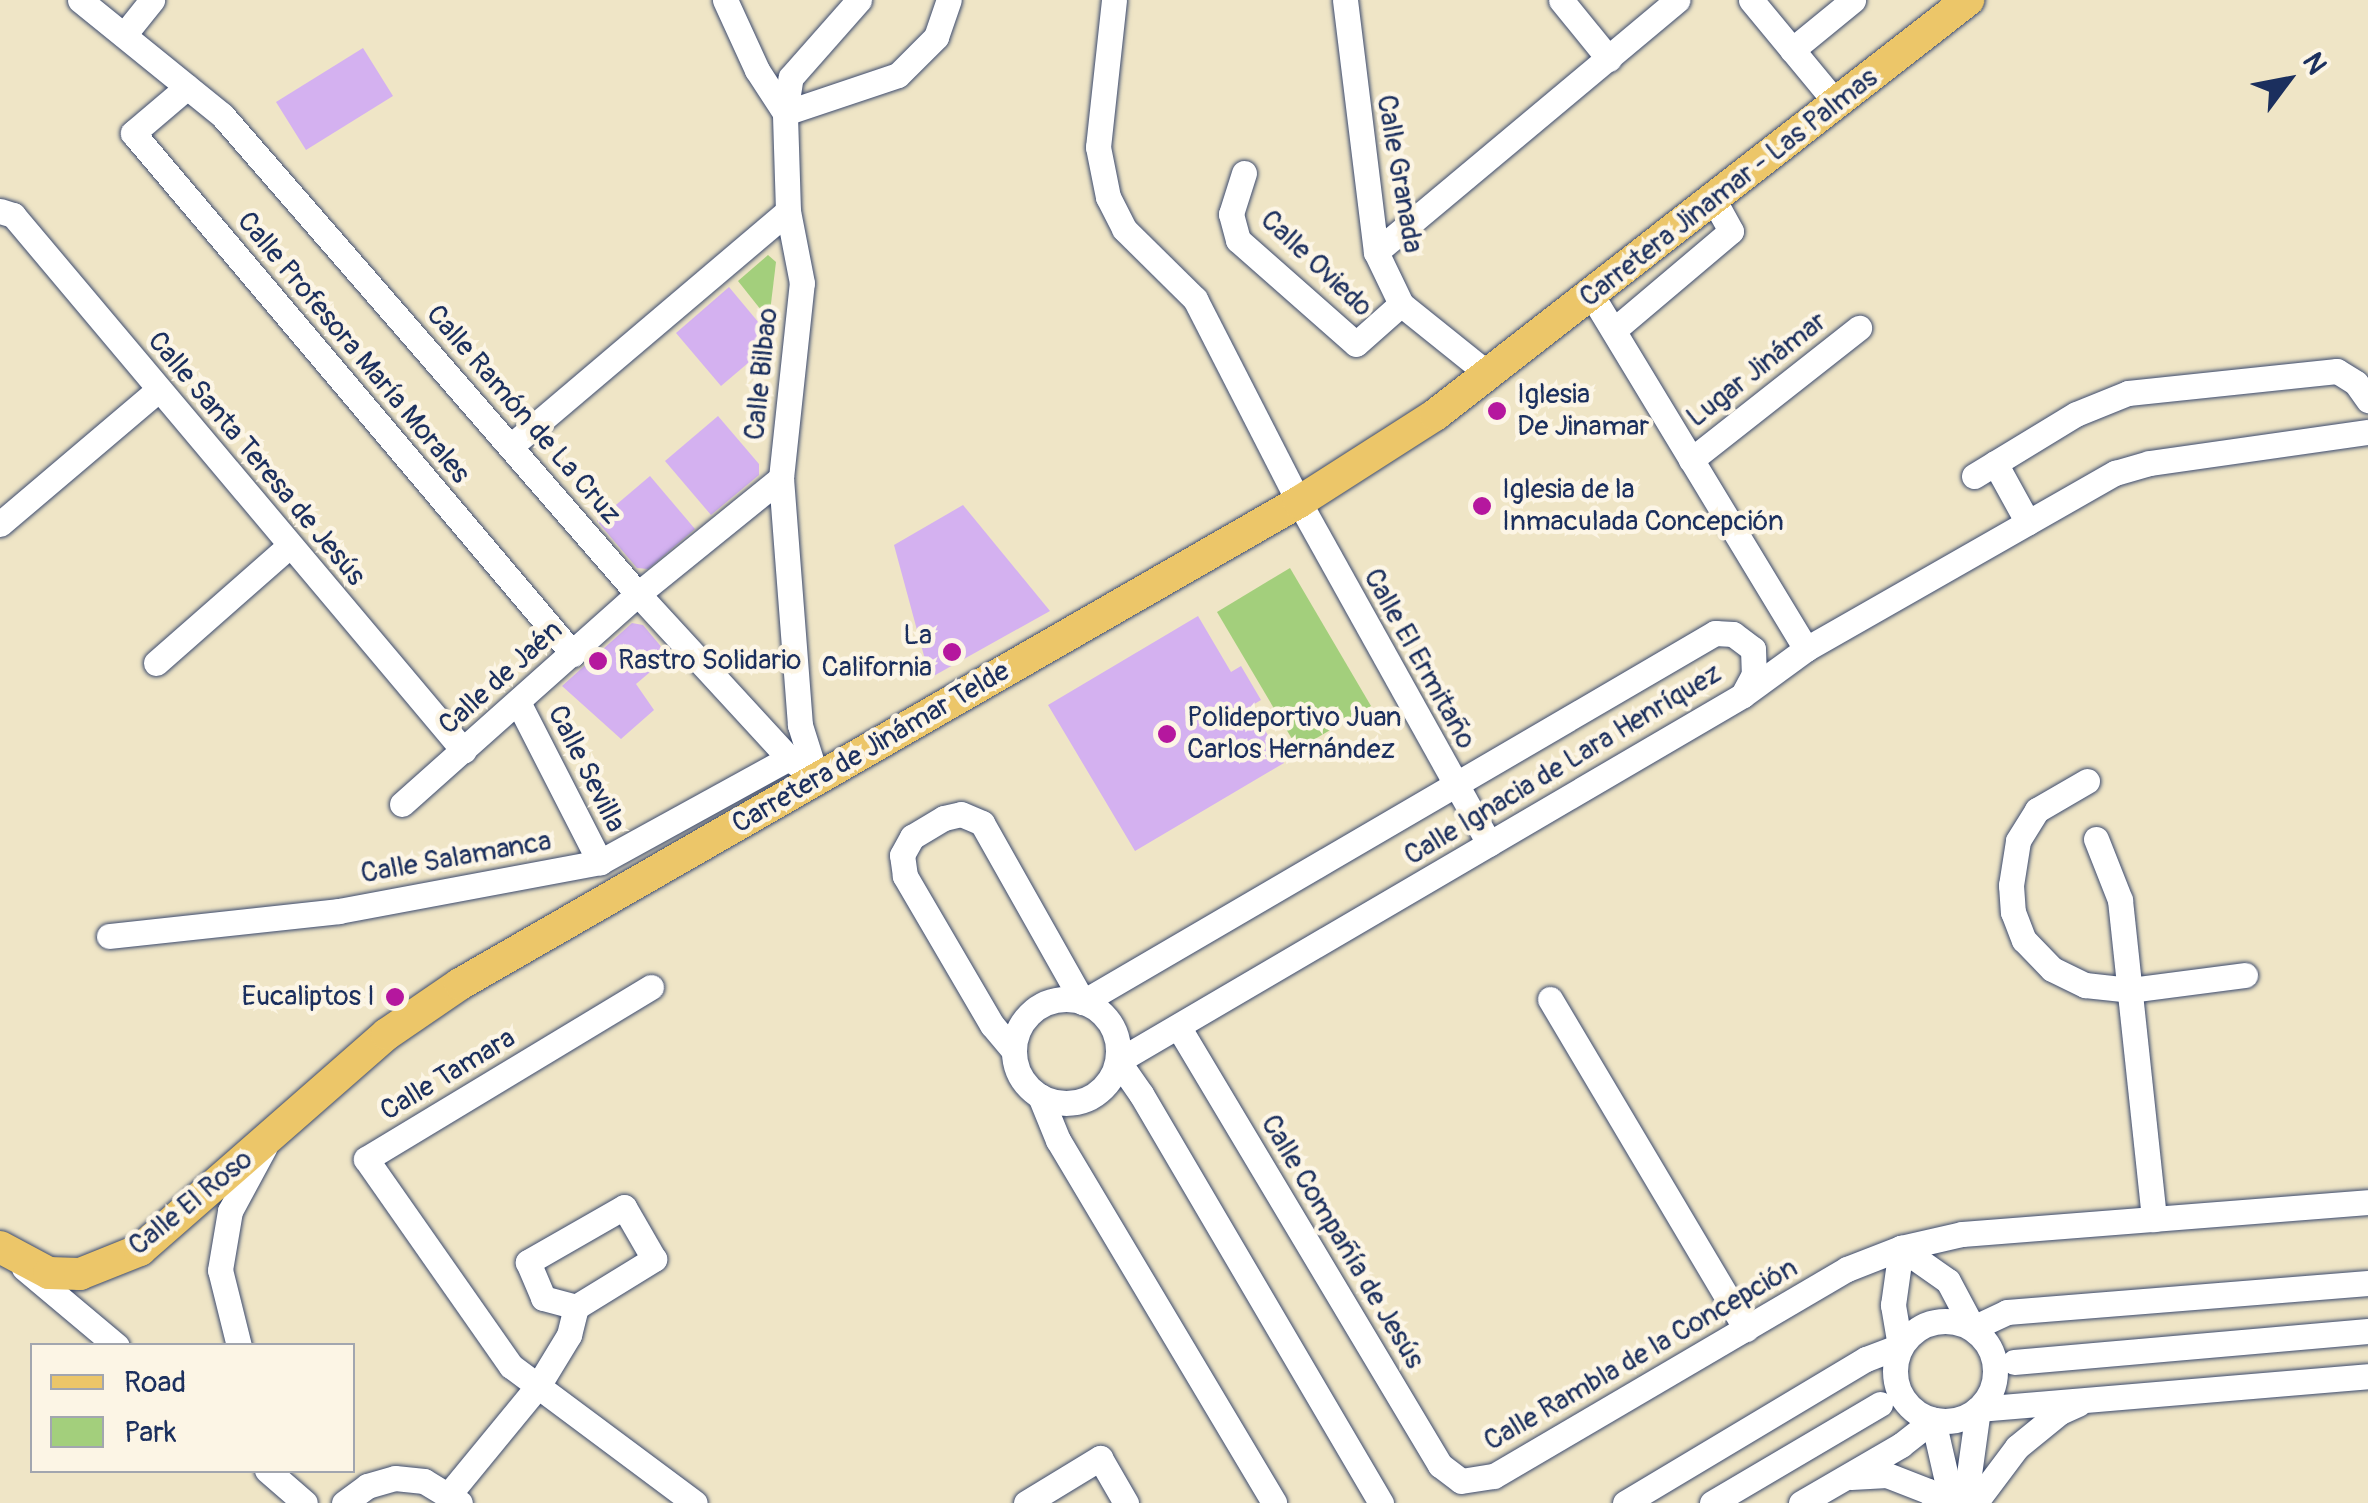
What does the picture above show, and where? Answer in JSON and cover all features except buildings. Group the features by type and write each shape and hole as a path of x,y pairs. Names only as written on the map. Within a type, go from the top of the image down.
{"main road":[{"name":"Carretera Jinamar - Las Palmas","path":"1488,374 1838,106 1968,0"},
{"name":"Carretera de Jinámar Telde","path":"268,1140 387,1034 460,984 1371,460 1488,374"},
{"name":"Calle El Roso","path":"1,1248 49,1273 80,1274 111,1263 140,1250 268,1140"}],"street":[{"name":"Calle Ramón de La Cruz","path":"80,0 222,115 638,594 789,758 817,779"},
{"path":"124,35 152,0"},
{"path":"726,0 757,70 784,113 898,75 936,37 950,0"},
{"name":"Calle Bilbao","path":"817,779 800,725 781,478 802,283 788,211 784,113 791,77 859,0"},
{"name":"Calle El Ermitaño","path":"1114,0 1098,147 1108,196 1124,228 1195,299 1299,502 1489,844"},
{"name":"Calle Granada","path":"1345,0 1376,252 1401,304 1488,374"},
{"path":"1561,0 1609,59"},
{"path":"1376,252 1677,0"},
{"path":"1752,0 1838,106"},
{"path":"1792,50 1852,0"},
{"name":"Calle Profesora María Morales","path":"187,87 133,133 573,654"},
{"name":"Calle Oviedo","path":"1244,173 1231,214 1238,240 1356,344 1401,304"},
{"path":"1614,330 1731,231 1714,200"},
{"name":"Calle Santa Teresa de Jesús","path":"0,210 13,214 464,751"},
{"path":"511,446 788,211"},
{"name":"Lugar Jinámar","path":"1591,294 1806,649"},
{"name":"Lugar Jinámar","path":"1691,460 1859,328"},
{"path":"2028,523 1985,470 2076,414 2128,393 2337,371 2356,382 2368,400"},
{"path":"0,524 157,390"},
{"path":"1743,695 1806,649 2115,474 2149,463 2368,432"},
{"name":"Calle de Jaén","path":"402,804 520,704 638,594 781,478"},
{"path":"156,663 289,546"},
{"name":"Calle Ignacia de Lara Henríquez","path":"1084,1002 1714,634 1734,634 1753,648 1754,674 1743,695 1118,1061"},
{"path":"1753,648 1806,649"},
{"name":"Calle Sevilla","path":"520,704 600,862"},
{"name":"Calle Salamanca","path":"109,936 339,911 600,862 789,758"},
{"path":"2087,781 2037,810 2018,841 2013,912 2024,940 2052,969 2085,985 2130,990 2244,975"},
{"path":"1014,1050 1020,1026 1036,1008 1059,999 1084,1002 1104,1015 1116,1036 1118,1061 1108,1083 1088,1099 1064,1103 1040,1096 1026,1084 1014,1050 992,1025 906,876 902,855 912,837 944,818 961,814 982,824 1084,1002"},
{"path":"2096,839 2120,900 2154,1219"},
{"name":"Calle Tamara","path":"651,987 366,1159 511,1366 696,1503"},
{"path":"1550,999 1746,1329"},
{"name":"Calle Compañía de Jesús","path":"1178,1028 1440,1465 1460,1481"},
{"path":"1118,1061 1142,1094 1381,1503"},
{"path":"1040,1096 1058,1140 1274,1503"},
{"path":"239,1343 220,1270 230,1211 268,1140"},
{"name":"Calle Rambla de la Concepción","path":"1460,1481 1494,1476 1847,1270 1901,1248 1962,1234 2368,1202"},
{"path":"344,1503 360,1478 424,1480 455,1498 538,1386 569,1335 576,1307 654,1260 624,1208 528,1262 543,1298 576,1307"},
{"path":"1948,1281 1962,1234"},
{"path":"1,1248 113,1343"},
{"path":"1901,1248 1948,1281 1972,1328 1986,1341 1996,1376 1990,1394 1978,1409 1965,1418 1933,1420 1916,1412 1895,1382 1900,1346 1893,1305 1901,1248"},
{"path":"1847,1270 1867,1277 1884,1290 1893,1305"},
{"path":"1625,1503 1866,1359 1900,1346 1924,1324 1940,1320 1972,1328 2008,1312 2368,1283"},
{"path":"2014,1362 2368,1331"},
{"path":"1978,1409 2368,1376"},
{"path":"1976,1503 2017,1447 2060,1412 2089,1399"},
{"path":"1712,1503 1880,1404"},
{"path":"1965,1503 1978,1409"},
{"path":"1800,1503 1901,1446 1933,1420"},
{"path":"1933,1420 1952,1503"},
{"path":"1026,1503 1100,1458 1126,1503"},
{"path":"270,1473 305,1503"},
{"path":"1846,1477 1888,1474 1928,1491 1942,1503"}],"green space":[{"path":"768,255 776,262 769,320 738,281"},
{"path":"1290,568 1371,706 1298,749 1217,612"}],"place":[{"name":"Iglesia De Jinamar","path":"1497,411"},
{"name":"Iglesia de la Inmaculada Concepción","path":"1482,506"},
{"name":"La California","path":"952,652"},
{"name":"Rastro Solidario","path":"598,661"},
{"name":"Polideportivo Juan Carlos Hernández","path":"1167,734"},
{"name":"Eucaliptos I","path":"395,997"}]}
